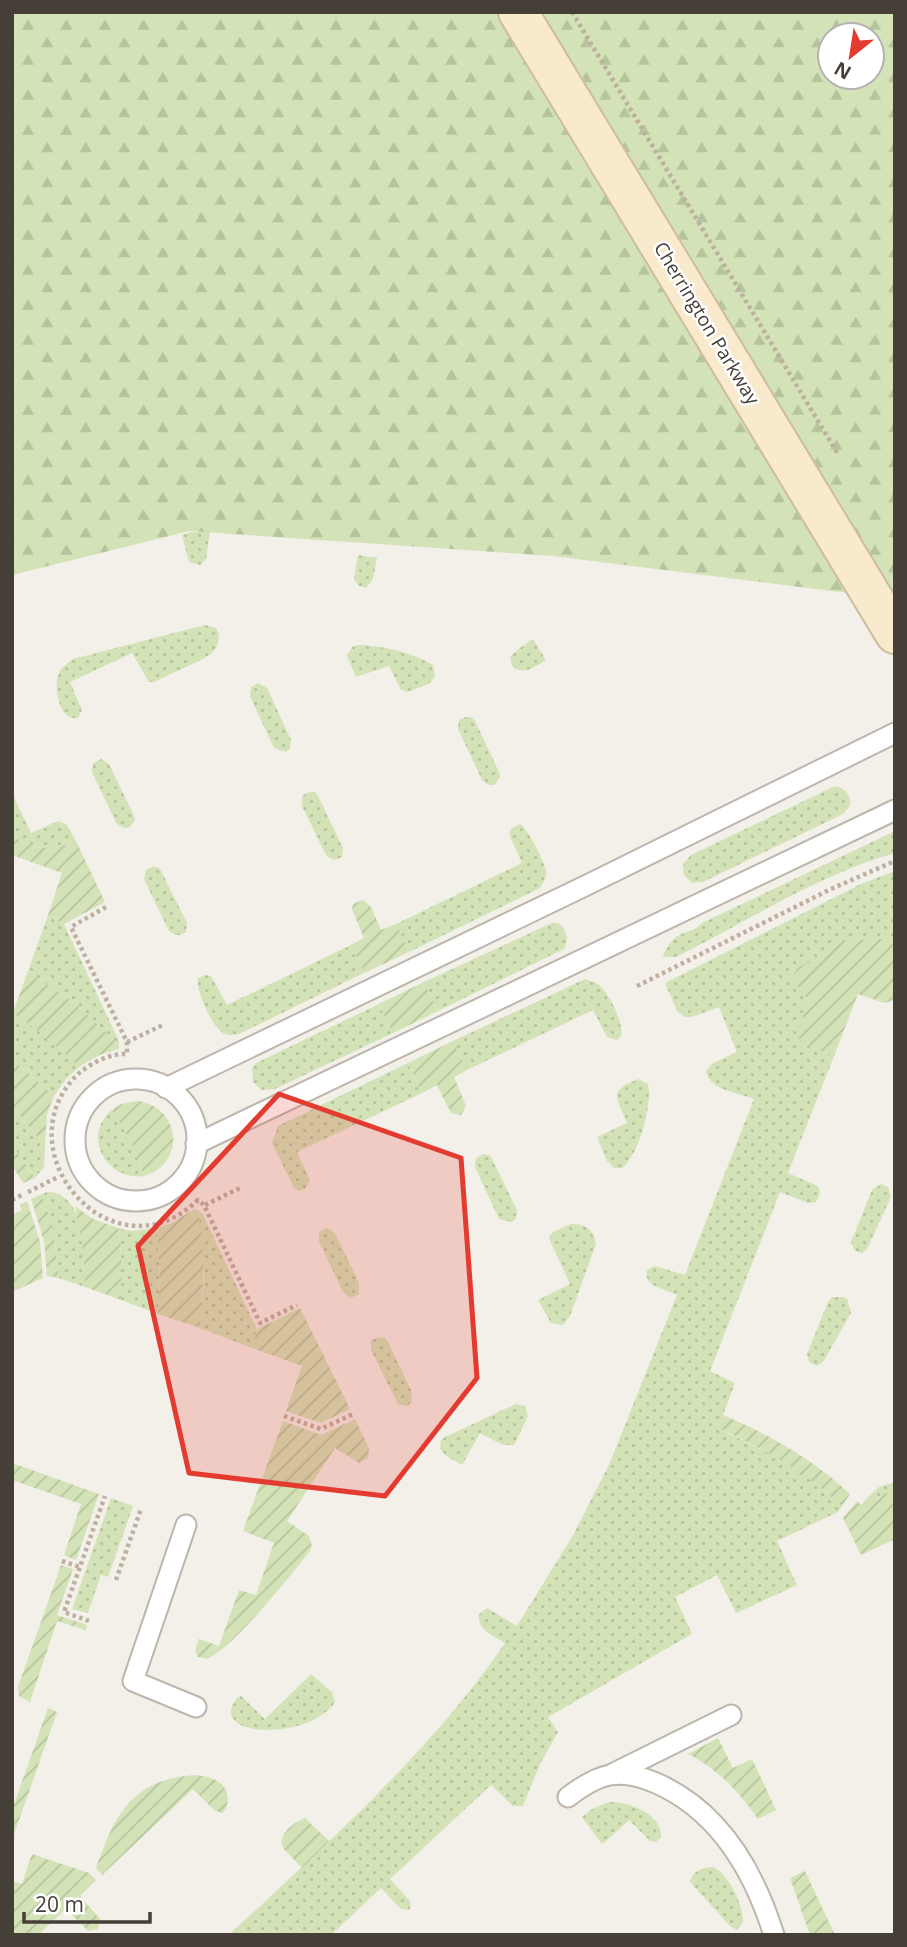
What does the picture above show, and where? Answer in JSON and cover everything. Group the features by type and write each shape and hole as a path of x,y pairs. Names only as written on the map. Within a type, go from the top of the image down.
{"street":[{"name":"Cherrington Parkway","path":"518,12 895,634"}],"lane":[{"path":"166,1088 587,886 895,733"},
{"path":"196,1144 895,810"},
{"path":"142,1079 166,1088 177,1095 189,1110 196,1128 191,1167 178,1184 161,1196 140,1201 119,1199 100,1189 85,1174 76,1155 75,1134 80,1115 90,1100 106,1087 123,1080 142,1079"},
{"path":"186,1525 133,1681 196,1707"},
{"path":"568,1797 587,1782 614,1773 731,1715"},
{"path":"614,1773 642,1777 670,1789 694,1803 715,1822 754,1882 774,1935"}],"path":[{"path":"572,12 841,459"},
{"path":"637,986 831,889 895,861"},
{"path":"106,907 71,927 127,1042 127,1054 107,1057 82,1071 72,1079 57,1103 52,1116 49,1143 58,1177 69,1194 90,1213 116,1223 157,1223 182,1212 198,1200 204,1205 260,1323 297,1305"},
{"path":"127,1042 163,1025"},
{"path":"12,1200 58,1177"},
{"path":"204,1205 242,1187"},
{"path":"285,1416 321,1429 353,1414"},
{"path":"89,1621 64,1612 105,1496"},
{"path":"117,1580 141,1509"},
{"path":"62,1561 80,1567"}],"highlighted area":[{"path":"279,1094 461,1158 477,1378 385,1496 189,1473 138,1246"}],"green space":[{"path":"12,12 895,12 895,599 553,556 189,531 12,575"},
{"path":"210,532 206,559 200,565 189,562 182,535"},
{"path":"358,555 377,558 373,579 366,588 359,586 354,579"},
{"path":"205,625 216,628 219,637 215,649 205,658 149,682 132,653 70,682 82,710 78,718 71,718 62,709 57,693 58,677 61,669 73,659"},
{"path":"533,639 546,660 533,668 516,669 512,666 510,657"},
{"path":"358,645 387,648 416,657 433,665 435,676 429,684 407,692 401,690 389,666 356,677 347,656 352,647"},
{"path":"258,683 267,688 291,740 290,749 286,752 274,748 250,696 251,687"},
{"path":"466,717 475,721 499,772 500,777 494,785 482,780 458,729 459,720"},
{"path":"101,759 109,764 134,816 135,820 129,828 117,824 92,772 93,763"},
{"path":"835,786 845,791 850,799 850,806 843,814 703,882 692,883 684,875 683,864 691,855"},
{"path":"315,792 318,796 343,848 340,858 334,859 326,855 301,804 303,795"},
{"path":"12,793 31,833 58,821 67,825 76,841 59,847 44,848 12,836"},
{"path":"520,824 531,838 545,866 546,876 540,888 409,952 396,924 522,863 509,834 511,829"},
{"path":"895,831 895,853 838,873 676,957 663,957 670,944 681,934"},
{"path":"12,836 44,848 59,847 76,841 105,902 64,924 48,915 62,873 12,855"},
{"path":"158,867 161,871 187,923 186,932 175,935 169,931 144,879 146,870"},
{"path":"895,871 895,941 843,940 791,981 808,1000 805,1010 805,1044 834,1056 788,1173 818,1186 820,1193 816,1202 808,1203 780,1192 710,1371 735,1383 718,1428 784,1461 806,1475 842,1506 838,1512 777,1541 797,1585 736,1613 717,1575 675,1597 692,1634 548,1717 558,1732 540,1764 523,1806 513,1806 491,1785 390,1879 410,1901 410,1910 401,1909 381,1888 331,1935 229,1935 375,1796 444,1723 505,1643 483,1628 479,1614 487,1608 517,1626 572,1537 609,1465 677,1295 652,1284 648,1280 647,1270 655,1266 685,1275 754,1099 719,1087 708,1077 706,1071 713,1063 737,1052 719,1007 685,1017 677,1011 665,983 861,884"},
{"path":"363,900 371,907 381,930 396,924 409,952 364,973 351,945 364,938 352,909 353,904"},
{"path":"48,915 64,924 119,1046 77,1005 28,971"},
{"path":"552,923 558,923 565,932 564,949 438,1011 424,982"},
{"path":"843,940 895,941 894,1000 884,1003 858,994 834,1056 805,1044 797,1037 808,1000 791,981 797,969 822,958"},
{"path":"351,945 364,973 239,1034 223,1033 209,1016 198,978 211,976 227,1005"},
{"path":"28,971 77,1005 115,1041 119,1049 99,1055 79,1067 40,1032 13,1013"},
{"path":"585,979 599,985 612,1003 621,1031 617,1040 607,1037 593,1010 467,1070 453,1041"},
{"path":"424,982 438,1011 393,1033 379,1004"},
{"path":"379,1004 393,1033 275,1089 262,1090 253,1082 252,1068 256,1063"},
{"path":"13,1013 40,1032 79,1067 54,1096 12,1059"},
{"path":"453,1041 467,1070 454,1077 466,1106 461,1115 451,1113 437,1085 422,1093 408,1063"},
{"path":"12,1059 54,1096 47,1114 45,1145 12,1107"},
{"path":"408,1063 422,1093 297,1152 310,1180 305,1189 299,1191 294,1188 272,1143 278,1126"},
{"path":"638,1079 648,1084 649,1093 643,1129 628,1162 622,1168 614,1168 607,1161 597,1137 627,1123 617,1093 623,1086"},
{"path":"137,1101 152,1105 163,1113 173,1136 167,1160 158,1170 144,1176 130,1140 112,1110 121,1104"},
{"path":"12,1107 45,1145 44,1167 35,1178 12,1145"},
{"path":"112,1110 130,1140 144,1176 130,1176 119,1171 102,1155 98,1144 99,1132 103,1121"},
{"path":"12,1145 35,1178 23,1183 12,1165"},
{"path":"483,1154 492,1159 517,1210 516,1219 511,1222 499,1219 475,1167 476,1158"},
{"path":"881,1184 888,1187 891,1197 867,1249 862,1253 855,1251 851,1242 872,1190"},
{"path":"47,1192 60,1195 70,1203 76,1214 84,1244 85,1287 59,1278 53,1228 42,1194"},
{"path":"42,1194 53,1228 59,1278 47,1276 44,1241 31,1199"},
{"path":"27,1201 40,1242 43,1278 12,1292 12,1215 22,1210 20,1205"},
{"path":"75,1206 93,1219 118,1228 121,1300 85,1287 84,1255"},
{"path":"194,1209 198,1210 203,1254 200,1328 158,1314 160,1277 157,1228 172,1223"},
{"path":"198,1210 202,1213 257,1329 252,1348 200,1328 204,1277"},
{"path":"571,1224 588,1228 596,1244 570,1316 563,1325 551,1323 538,1300 570,1284 549,1238 553,1232"},
{"path":"118,1228 132,1231 157,1228 160,1277 158,1314 121,1300"},
{"path":"327,1228 335,1233 359,1283 359,1294 351,1298 343,1292 319,1241 319,1232"},
{"path":"832,1297 847,1299 851,1313 823,1362 816,1366 809,1362 807,1354"},
{"path":"300,1308 350,1409 321,1423 286,1411 302,1366 252,1348 257,1329"},
{"path":"380,1337 388,1342 411,1390 412,1401 408,1406 398,1404 371,1350 371,1340"},
{"path":"516,1404 525,1406 528,1416 514,1445 503,1445 480,1433 462,1465 446,1456 440,1449 441,1440 445,1437"},
{"path":"723,1415 774,1440 836,1481 850,1494 842,1506 783,1462 718,1428"},
{"path":"355,1419 369,1448 368,1458 359,1463 335,1448 287,1521 309,1536 312,1546 310,1551 231,1641 207,1659 198,1657 195,1650 199,1639 219,1646 239,1590 256,1595 274,1543 243,1531 283,1421 321,1435"},
{"path":"12,1463 99,1494 76,1560 64,1555 81,1504 12,1480"},
{"path":"895,1482 895,1492 874,1501 866,1499 879,1487"},
{"path":"895,1492 895,1539 861,1555 843,1518 857,1501 861,1505 866,1499 874,1501 884,1494"},
{"path":"111,1498 133,1506 108,1577 101,1575 88,1613 72,1609"},
{"path":"61,1565 73,1569 57,1615 87,1625 85,1630 57,1621 30,1702 19,1696 18,1687"},
{"path":"311,1674 332,1692 335,1702 322,1715 304,1724 284,1729 264,1730 246,1727 235,1721 231,1711 238,1697 241,1696 265,1719"},
{"path":"48,1708 57,1712 12,1840 12,1810"},
{"path":"718,1738 733,1768 752,1759 776,1810 758,1819 727,1782 688,1754"},
{"path":"196,1775 222,1784 227,1794 226,1809 222,1813 214,1810 193,1789 102,1875 96,1868 103,1849 119,1816 129,1803 156,1784"},
{"path":"609,1802 634,1807 650,1816 660,1829 661,1837 656,1842 650,1841 629,1820 601,1843 582,1817 592,1809"},
{"path":"305,1818 329,1841 302,1868 281,1842 290,1827"},
{"path":"32,1854 89,1873 96,1880 80,1896 100,1919 98,1929 88,1931 66,1909 38,1935 12,1935 12,1881 22,1884"},
{"path":"713,1867 730,1883 738,1899 743,1922 737,1930 731,1927 690,1882 698,1870"},
{"path":"805,1871 835,1935 810,1935 790,1878"}]}
